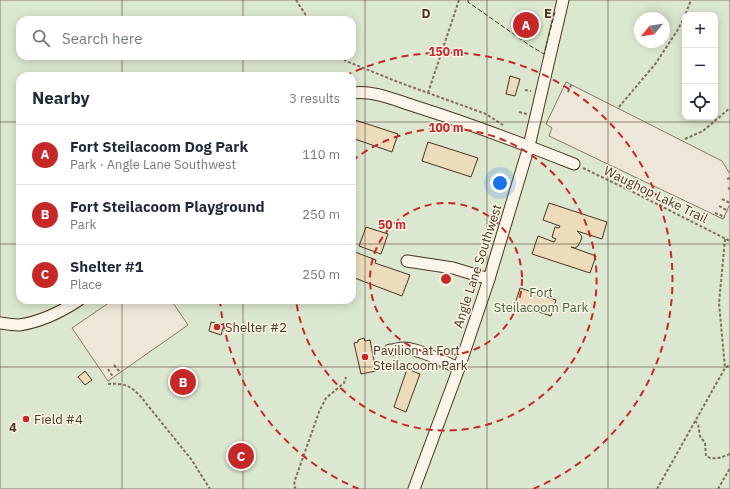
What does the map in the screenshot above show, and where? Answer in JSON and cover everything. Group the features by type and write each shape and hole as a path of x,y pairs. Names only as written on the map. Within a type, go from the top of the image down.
{"street":[{"name":"Angle Lane Southwest","path":"414,489 459,368 489,279 528,146 564,0"},
{"path":"356,94 366,93 381,96 440,114 574,164"},
{"path":"407,261 453,268 489,279"},
{"path":"0,323 18,325 37,321 72,304"},
{"path":"390,350 402,348 413,350 459,368"}],"path":[{"path":"296,0 306,16"},
{"path":"428,93 459,0"},
{"path":"619,107 656,62 677,31 691,0"},
{"path":"345,60 486,114 508,128"},
{"path":"568,92 572,83"},
{"path":"685,139 703,131 730,108"},
{"name":"Waughop Lake Trail","path":"574,164 730,241"},
{"path":"722,199 730,203"},
{"path":"718,206 728,211"},
{"path":"716,213 725,217"},
{"path":"725,239 719,303 725,368"},
{"path":"114,365 120,372"},
{"path":"657,489 725,368 730,365"},
{"path":"108,369 114,377"},
{"path":"296,489 294,486 294,480 326,398 344,383 346,376"},
{"path":"108,384 116,383 126,385 133,388 141,396 191,459 210,489"},
{"path":"695,421 698,424 700,436 705,444 706,456 709,458 718,459 730,454"},
{"path":"718,489 730,468"}],"green space":[{"name":"Fort Steilacoom Park","path":"0,0 730,0 730,489 0,489"}],"shaded area":[{"path":"566,82 722,161 730,174 730,204 723,219 549,136 552,128 546,124"},
{"path":"107,304 174,304 188,325 108,381 72,328"}],"building":[{"path":"510,76 520,79 515,96 506,94"},
{"path":"356,120 398,134 392,152 356,139"},
{"path":"428,142 478,158 471,177 422,161"},
{"path":"549,203 607,222 602,239 577,231 582,238 578,246 575,248 571,247 596,256 590,273 532,254 538,236 554,242 556,239 552,237 555,227 559,228 560,226 543,220"},
{"path":"366,227 388,234 381,254 359,246"},
{"path":"356,252 376,260 375,263 410,275 402,296 356,279"},
{"path":"520,288 556,300 551,316 515,304"},
{"name":"Shelter #2","path":"211,322 224,325 221,335 209,331"},
{"name":"Pavilion at Fort Steilacoom Park","path":"364,338 365,341 370,340 376,371 361,374 354,343"},
{"path":"407,369 420,374 406,412 394,407"},
{"path":"85,371 92,380 85,385 78,377"},
{"path":"240,444 253,459 242,469 229,454"}],"fence":[{"path":"468,0 468,2 544,54 555,12"}],"place":[{"name":"Fort Steilacoom Dog Park","path":"526,25"},
{"name":"Shelter #2","path":"217,327"},
{"name":"Pavilion at Fort Steilacoom Park","path":"365,357"},
{"name":"Fort Steilacoom Playground","path":"183,382"},
{"name":"Field #4","path":"26,419"},
{"name":"Shelter #1","path":"241,456"}]}
